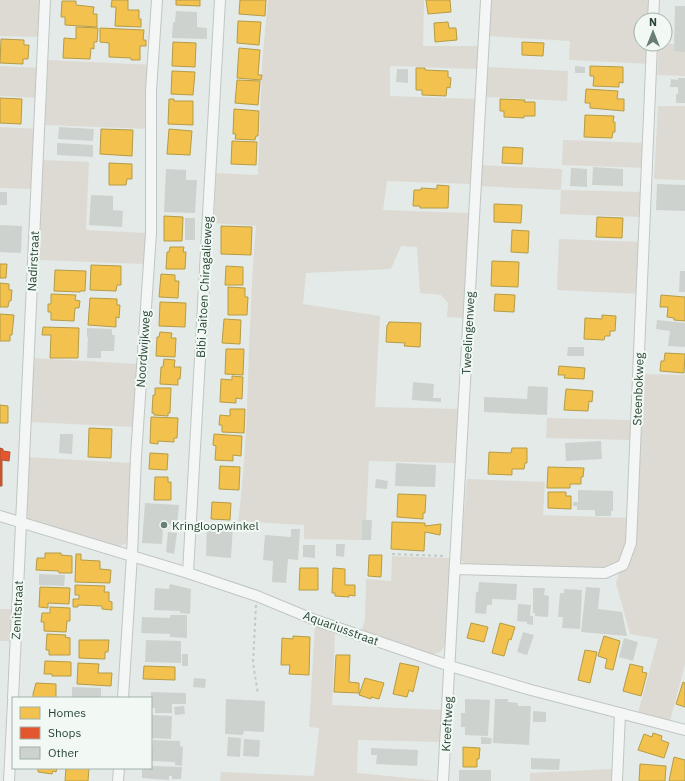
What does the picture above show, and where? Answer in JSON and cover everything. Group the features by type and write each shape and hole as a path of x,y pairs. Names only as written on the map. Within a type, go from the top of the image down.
{"street":[{"name":"Nadirstraat","path":"21,522 45,0"},
{"name":"Noordwijkweg","path":"123,697 132,555 136,456 151,233 151,91 157,0"},
{"name":"Bibi Jaitoen Chiragalieweg","path":"188,573 220,0"},
{"name":"Tweelingenweg","path":"450,666 486,0"},
{"path":"653,12 654,0"},
{"name":"Steenbokweg","path":"456,569 605,573 623,565 631,543 652,52"},
{"name":"Aquariusstraat","path":"0,516 188,573 257,596 315,620 450,666 531,690 685,730"},
{"name":"Zenitstraat","path":"13,697 21,522"},
{"name":"Kreeftweg","path":"443,781 450,666"},
{"path":"617,781 620,712"},
{"path":"9,781 12,722"},
{"path":"118,781 119,769"}],"path":[{"path":"392,554 456,557"},
{"path":"257,596 253,663 258,694"}],"shaded area":[{"path":"0,0 43,0 41,37 0,36"},
{"path":"268,0 424,0 423,46 479,46 478,69 390,66 390,96 475,99 471,184 387,181 383,210 469,213 465,318 447,317 448,303 441,295 420,293 417,247 401,246 391,269 306,273 303,304 380,316 375,407 459,409 456,463 369,461 365,540 304,539 304,525 238,521 244,467 251,295 256,226 214,223 216,173 258,175 262,64"},
{"path":"489,0 654,0 653,12 633,12 633,52 652,52 652,64 569,60 570,41 488,36"},
{"path":"673,44 685,44 685,76 657,75 658,52 673,52"},
{"path":"48,60 155,65 151,129 45,125"},
{"path":"0,66 41,68 39,98 0,96"},
{"path":"487,67 568,71 567,101 485,97"},
{"path":"658,106 685,106 685,180 654,179"},
{"path":"0,127 38,129 35,189 0,188"},
{"path":"563,140 648,143 647,168 562,165"},
{"path":"43,160 89,162 86,230 146,233 145,264 39,260"},
{"path":"481,165 562,169 561,190 480,186"},
{"path":"561,190 643,192 642,217 560,214"},
{"path":"559,239 643,242 641,294 557,290"},
{"path":"33,358 137,364 134,427 30,422"},
{"path":"643,374 685,375 685,664 670,721 638,713 658,639 630,634 616,583 619,574 627,563"},
{"path":"547,418 631,420 630,440 546,438"},
{"path":"27,457 130,463 127,541 125,544 119,546 29,520 25,513"},
{"path":"467,479 545,482 543,515 629,518 628,543 619,561 604,568 465,564 460,559"},
{"path":"392,556 451,558 446,640 444,647 438,653 428,654 362,630 365,619 366,579 391,581"},
{"path":"0,609 15,609 14,641 0,641"},
{"path":"315,625 335,632 332,705 443,710 442,742 358,740 357,773 439,781 220,781 221,772 314,776 319,728 309,727"},
{"path":"613,769 612,781 530,781 530,773"}],"building: Homes":[{"path":"112,0 128,0 128,10 139,10 141,27 115,26 116,7 111,7"},
{"path":"176,0 200,0 200,6 176,5"},
{"path":"240,0 266,0 265,16 239,14"},
{"path":"426,0 450,0 451,12 428,14"},
{"path":"62,1 76,1 76,5 94,7 93,14 97,14 97,27 65,25 65,17 61,17"},
{"path":"238,21 261,22 259,45 237,43"},
{"path":"448,22 449,28 456,28 457,40 435,42 434,23"},
{"path":"76,27 98,28 97,42 94,42 94,49 91,48 90,59 63,58 64,38 76,39"},
{"path":"100,28 144,30 143,40 146,40 146,46 140,46 140,60 109,57 109,43 100,42"},
{"path":"1,39 24,40 24,45 29,45 28,59 23,59 23,64 0,63"},
{"path":"173,42 196,43 195,67 172,66"},
{"path":"522,42 544,43 543,56 522,55"},
{"path":"239,48 260,50 258,75 262,75 261,80 237,78"},
{"path":"590,66 623,67 623,83 619,82 619,87 593,86 594,76 590,76"},
{"path":"416,68 448,71 448,77 451,78 450,88 447,87 446,96 422,95 422,90 416,90"},
{"path":"172,71 195,72 193,95 171,94"},
{"path":"237,80 260,81 258,105 235,103"},
{"path":"586,89 618,91 617,99 624,99 624,111 590,108 590,103 585,103"},
{"path":"0,98 22,99 21,124 0,123"},
{"path":"169,99 174,99 174,101 193,101 193,125 168,124"},
{"path":"500,99 535,102 535,116 524,116 524,118 504,117 504,111 500,111"},
{"path":"234,109 259,111 258,136 256,136 255,140 235,139 236,134 233,134"},
{"path":"585,115 614,116 613,122 615,122 615,132 613,132 612,138 584,137"},
{"path":"101,129 133,130 132,156 100,154"},
{"path":"169,129 192,131 190,155 167,154"},
{"path":"232,141 257,142 256,165 231,164"},
{"path":"503,147 523,148 522,164 502,163"},
{"path":"109,163 132,164 132,179 127,179 126,185 109,185"},
{"path":"437,185 449,186 448,208 420,208 420,206 413,206 414,190 421,190 421,188 437,189"},
{"path":"494,204 522,205 521,223 494,222"},
{"path":"164,216 183,217 182,241 164,241"},
{"path":"597,217 623,218 622,238 596,237"},
{"path":"221,226 252,227 251,255 221,254"},
{"path":"512,230 529,231 528,253 511,252"},
{"path":"170,247 184,247 183,252 186,252 185,269 166,269 167,252 169,252"},
{"path":"492,261 519,262 518,287 491,286"},
{"path":"0,264 7,264 6,278 0,278"},
{"path":"91,265 121,266 121,285 117,285 116,291 90,290"},
{"path":"226,266 243,267 243,285 225,285"},
{"path":"55,270 86,271 85,291 54,291"},
{"path":"161,274 175,275 175,281 179,281 178,298 159,297"},
{"path":"0,283 9,284 9,290 12,290 11,301 9,301 8,307 0,307"},
{"path":"228,287 245,288 245,297 248,297 247,315 228,315"},
{"path":"51,294 76,295 75,300 80,301 79,308 75,308 74,321 51,320 51,312 48,312 48,304 51,304"},
{"path":"495,294 515,295 514,312 494,311"},
{"path":"661,295 685,297 685,321 674,320 674,318 667,317 668,307 660,307"},
{"path":"90,298 117,299 117,305 120,305 119,318 116,317 116,327 88,325"},
{"path":"160,302 186,303 185,327 159,326"},
{"path":"0,314 14,315 10,341 0,341"},
{"path":"602,315 616,316 615,331 610,331 610,336 605,336 604,340 584,339 585,318 602,319"},
{"path":"224,319 241,320 240,344 222,343"},
{"path":"389,322 421,323 420,347 404,346 405,343 386,342 387,325"},
{"path":"43,327 79,328 78,358 50,358 51,335 42,335"},
{"path":"160,332 172,333 171,338 176,338 175,357 156,356 157,337 159,337"},
{"path":"226,349 244,349 243,375 225,374"},
{"path":"665,353 685,354 684,373 660,371 661,361 664,361"},
{"path":"164,359 175,360 174,367 181,367 178,385 160,384 161,367 163,367"},
{"path":"559,366 585,368 584,379 564,378 565,375 558,375"},
{"path":"232,376 243,377 242,399 236,398 236,403 220,402 221,379 232,380"},
{"path":"155,388 171,388 170,413 168,413 168,416 154,415 154,413 152,413"},
{"path":"566,389 593,391 592,402 589,401 588,411 564,410"},
{"path":"0,405 8,406 8,423 0,423"},
{"path":"230,409 245,409 244,433 222,432 222,425 219,425 220,415 230,416"},
{"path":"151,417 178,418 177,438 174,438 174,442 158,441 158,444 150,443"},
{"path":"89,428 112,429 111,458 88,457"},
{"path":"214,434 242,436 241,456 233,455 233,461 215,460 216,446 213,445"},
{"path":"512,448 527,448 527,463 525,463 524,469 512,469 512,475 488,474 489,452 511,453"},
{"path":"150,453 168,454 167,470 149,469"},
{"path":"220,466 240,467 239,490 219,489"},
{"path":"548,467 584,468 583,477 581,477 581,484 570,484 570,488 547,488"},
{"path":"155,477 168,477 168,482 171,482 171,500 154,500"},
{"path":"548,492 566,492 566,496 571,496 571,509 548,508"},
{"path":"398,494 426,495 425,513 423,513 423,519 397,517"},
{"path":"212,502 231,503 230,520 211,519"},
{"path":"392,522 425,523 425,526 441,524 440,535 425,532 424,551 391,549"},
{"path":"45,553 61,553 61,555 72,556 72,573 36,570 37,558 45,558"},
{"path":"76,554 81,554 81,560 100,561 100,569 111,570 110,583 75,582"},
{"path":"369,555 382,555 381,577 368,576"},
{"path":"300,568 318,568 318,590 299,590"},
{"path":"333,568 345,569 345,585 355,585 355,596 335,596 335,593 332,593"},
{"path":"75,585 105,586 104,592 109,592 109,601 112,602 112,610 102,609 102,606 78,605 78,607 73,607 73,599 79,599 79,595 75,595"},
{"path":"40,587 70,588 69,604 48,603 48,608 39,607"},
{"path":"50,607 70,608 70,621 67,621 66,632 44,631 44,622 41,622 42,613 50,613"},
{"path":"471,623 488,627 484,642 467,638"},
{"path":"500,623 515,627 511,640 509,639 504,656 492,653"},
{"path":"47,634 66,635 65,637 70,638 70,655 49,655 49,650 46,650"},
{"path":"293,636 310,637 309,675 289,674 290,665 281,665 282,638 293,639"},
{"path":"604,636 620,641 613,670 605,668 607,659 598,656"},
{"path":"79,640 109,640 108,652 105,652 105,659 79,658"},
{"path":"585,650 597,652 590,683 578,680"},
{"path":"336,655 350,655 349,682 359,683 359,693 334,692"},
{"path":"45,661 71,662 71,676 52,676 52,674 44,674"},
{"path":"78,663 99,664 98,673 112,673 111,686 77,684"},
{"path":"400,663 419,667 413,692 409,690 407,697 393,694"},
{"path":"630,664 643,667 642,672 647,673 641,696 623,691"},
{"path":"144,666 175,667 175,680 143,679"},
{"path":"365,678 384,683 379,699 371,697 371,699 359,695"},
{"path":"683,682 685,683 685,707 676,704"},
{"path":"36,683 56,684 56,697 33,697"},
{"path":"653,733 662,736 661,740 669,743 664,758 638,750 644,734 652,737"},
{"path":"463,747 480,748 479,759 477,759 477,767 463,767"},
{"path":"674,757 685,760 685,781 669,781"},
{"path":"640,764 666,766 665,781 639,781"},
{"path":"38,769 57,769 56,772 53,771 52,774 38,772"},
{"path":"66,769 89,769 88,781 65,781"}],"building: Shops":[{"path":"0,448 3,449 3,451 10,452 9,461 2,460 2,486 0,486"}],"building: Other":[{"path":"675,6 685,6 685,52 674,51"},
{"path":"176,11 197,12 197,27 207,28 207,39 172,38 173,22 175,22"},
{"path":"575,66 585,67 585,73 575,73"},
{"path":"397,69 408,69 408,83 396,82"},
{"path":"678,78 685,78 685,103 676,103 676,94 678,94"},
{"path":"671,79 678,80 678,87 670,87"},
{"path":"59,127 94,129 93,141 58,139"},
{"path":"57,143 93,145 93,157 57,155"},
{"path":"593,167 623,169 623,186 592,185"},
{"path":"571,168 587,169 587,187 570,186"},
{"path":"166,169 186,170 186,180 197,180 195,213 164,212"},
{"path":"657,184 685,185 685,211 656,210"},
{"path":"0,192 7,192 7,205 0,205"},
{"path":"91,195 113,196 113,210 123,211 122,227 89,225"},
{"path":"185,218 195,218 195,240 185,240"},
{"path":"0,225 22,226 21,253 0,252"},
{"path":"680,271 685,271 685,292 679,292"},
{"path":"657,320 685,323 685,347 668,346 670,331 656,329"},
{"path":"87,328 112,329 112,335 115,335 114,351 101,351 101,358 87,358"},
{"path":"568,347 584,347 584,356 567,356"},
{"path":"413,382 434,384 433,398 441,398 441,402 412,400"},
{"path":"528,386 548,387 547,415 484,412 484,397 527,399"},
{"path":"60,434 73,434 72,454 59,453"},
{"path":"601,441 602,459 566,461 565,443"},
{"path":"396,463 436,465 435,487 395,486"},
{"path":"376,479 388,481 387,489 375,488"},
{"path":"578,490 613,491 613,511 611,511 611,516 595,516 595,510 577,510 577,506 573,506 573,502 578,502"},
{"path":"145,503 179,505 177,525 163,524 162,544 142,543"},
{"path":"362,520 372,520 371,540 362,540"},
{"path":"207,523 233,524 231,558 206,556"},
{"path":"291,529 300,529 298,560 288,559 286,583 272,582 273,561 263,560 265,535 291,537"},
{"path":"168,532 177,533 174,554 166,552"},
{"path":"336,544 345,544 344,557 336,556"},
{"path":"303,545 315,545 315,558 303,557"},
{"path":"39,574 65,575 64,586 39,585"},
{"path":"479,582 517,584 516,600 492,599 492,605 487,605 486,614 475,613 476,592 478,592"},
{"path":"170,584 191,589 190,614 180,613 180,611 154,610 155,588 169,589"},
{"path":"586,587 600,588 598,609 622,612 627,636 581,632"},
{"path":"533,588 545,588 544,595 549,596 548,617 535,616 535,613 533,613"},
{"path":"564,589 582,590 580,629 562,628 563,617 558,617 560,593 564,593"},
{"path":"518,604 531,605 530,616 533,616 533,625 527,624 527,622 517,621"},
{"path":"170,615 187,615 187,638 170,637 170,634 141,633 142,617 170,618"},
{"path":"523,632 534,635 527,655 517,652"},
{"path":"624,638 638,642 633,661 619,657"},
{"path":"146,640 181,641 181,663 145,662"},
{"path":"182,654 188,654 188,666 182,666"},
{"path":"194,678 206,679 205,688 193,687"},
{"path":"72,687 101,688 101,697 72,697"},
{"path":"151,692 186,693 186,704 172,704 172,713 155,713 155,708 152,708"},
{"path":"226,699 265,701 264,732 244,731 243,735 225,734"},
{"path":"465,699 490,700 488,736 465,735 465,727 461,727 461,713 465,713"},
{"path":"495,699 508,699 508,702 518,703 518,706 531,706 529,745 493,743"},
{"path":"184,706 185,714 175,715 174,707"},
{"path":"533,711 546,712 546,722 533,722"},
{"path":"152,715 172,716 171,739 152,738"},
{"path":"228,737 241,738 240,757 227,756"},
{"path":"481,737 492,738 491,744 481,744"},
{"path":"244,739 260,740 259,757 243,756"},
{"path":"153,740 180,741 180,746 183,747 182,766 175,765 175,762 152,761"},
{"path":"371,748 418,750 417,766 376,764 377,755 371,755"},
{"path":"531,758 560,759 559,770 531,769"},
{"path":"152,766 182,767 181,779 172,779 172,776 169,776 169,780 142,778 142,769 152,769"},
{"path":"459,770 491,770 491,781 459,781"}],"place":[{"name":"Kringloopwinkel","path":"164,525"}]}
